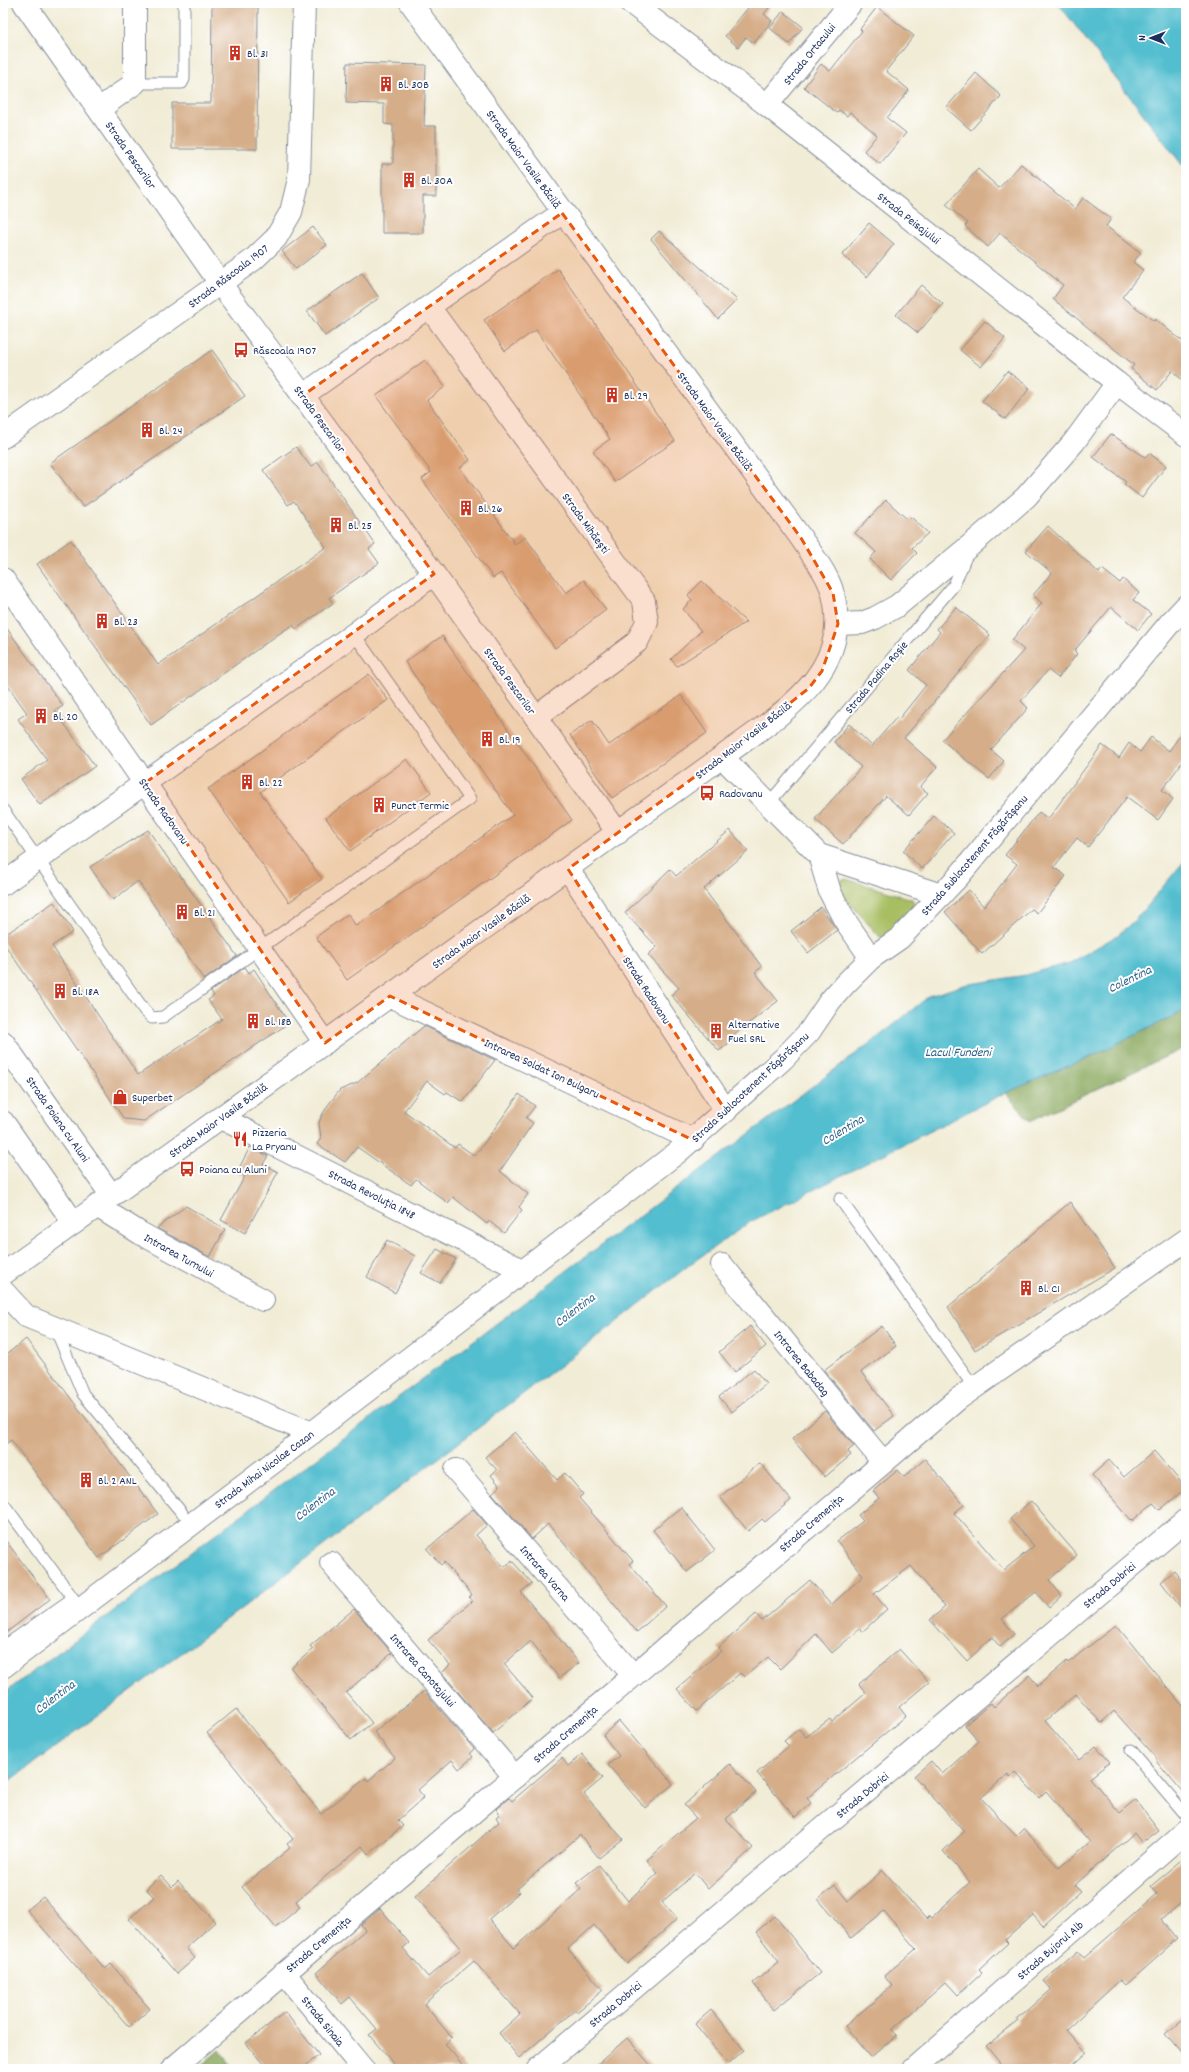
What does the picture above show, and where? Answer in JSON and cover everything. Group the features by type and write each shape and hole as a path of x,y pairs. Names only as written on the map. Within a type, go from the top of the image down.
{"street":[{"name":"Strada Pescarilor","path":"24,3 220,283 434,574 618,833"},
{"path":"99,109 135,83 135,3"},
{"name":"Strada Răscoala 1907","path":"3,437 253,260 276,238 291,212 299,179 304,3"},
{"name":"Strada Maior Vasile Băcilă","path":"3,1274 722,757 809,688 825,665 832,649 838,624 833,592 821,569 801,538 562,213 411,3"},
{"name":"Strada Peisajului","path":"631,3 767,105 1117,383 1186,435"},
{"name":"Strada Ortacului","path":"767,105 851,3"},
{"path":"302,396 562,213"},
{"name":"Strada Mihăești","path":"429,307 644,601 647,612 647,622 637,642 536,717"},
{"name":"Strada Padina Roșie","path":"838,624 862,623 876,618 897,606 972,544 1026,497 1074,442 1117,383"},
{"path":"3,884 354,634 434,574"},
{"name":"Strada Radovanu","path":"3,579 325,1043"},
{"name":"Strada Sublocotenent Făgărășanu","path":"524,1271 693,1140 726,1111 809,1032 830,1001 871,958 900,938 958,877 1170,623 1186,606"},
{"path":"722,757 819,855 834,899 844,919 871,958"},
{"path":"819,855 941,895"},
{"name":"Strada Radovanu","path":"568,869 726,1111"},
{"name":"Intrarea Soldat Ion Bulgaru","path":"390,996 693,1140"},
{"name":"Strada Poiana cu Aluni","path":"3,1042 105,1201"},
{"name":"Strada Revoluția 1848","path":"221,1118 524,1271"},
{"path":"3,1122 74,1223"},
{"name":"Intrarea Turnului","path":"105,1201 140,1233 263,1300"},
{"name":"Strada Cremenița","path":"172,2069 883,1462 966,1393 1186,1240"},
{"name":"Intrarea Babadag","path":"722,1265 883,1462"},
{"name":"Strada Mihai Nicolae Cazan","path":"3,1666 312,1434 524,1271"},
{"path":"3,1291 26,1316 312,1434"},
{"name":"Intrarea Varna","path":"456,1470 634,1676"},
{"name":"Strada Dobrici","path":"538,2069 1186,1520"},
{"name":"Intrarea Canotajului","path":"331,1563 515,1777"},
{"name":"Strada Bujorul Alb","path":"913,2069 1186,1831"},
{"name":"Strada Sinaia","path":"284,1973 363,2069"}],"lane":[{"path":"135,83 182,83 184,79 184,3"},
{"name":"Strada Padina Roșie","path":"769,803 954,585 972,544"},
{"path":"3,810 144,1010 152,1018 163,1016 470,799 354,634"},
{"path":"840,1199 966,1393"},
{"path":"55,1328 83,1394 182,1513"},
{"path":"3,1503 73,1598 3,1647"},
{"path":"1131,1750 1186,1815"}],"highlighted area":[{"path":"562,213 801,538 833,593 838,624 822,671 809,688 722,757 568,869 726,1111 693,1140 390,996 325,1043 145,783 434,574 302,396"}],"green space":[{"path":"846,879 912,899 914,902 913,906 886,939 882,939 843,896 840,890 842,880"},
{"path":"1186,1010 1186,1047 1030,1121 1005,1093 1092,1056"},
{"path":"219,2050 235,2069 197,2069"}],"water":[{"path":"1058,3 1186,3 1186,170"},
{"name":"Lacul Fundeni","path":"1186,859 1186,1010 1092,1056 1005,1093 750,1222 693,1262 595,1339 238,1611 3,1786 3,1694 890,1028 929,996 964,985 1026,975 1070,963 1118,935 1135,920"}],"building":[{"name":"Bl. 31","path":"212,3 258,3 257,149 172,149 172,103 211,103"},
{"path":"752,3 773,3 764,14 772,21 754,43 746,37 738,47 725,36"},
{"path":"877,7 914,36 886,71 909,90 887,118 906,133 880,164 864,151 877,135 850,112 847,116 839,110 837,113 804,87 821,64 830,71 862,31 860,29"},
{"path":"783,11 803,27 789,44 770,28"},
{"path":"347,63 426,65 424,126 436,126 436,196 423,196 423,233 382,233 382,164 393,164 393,125 384,124 384,104 346,103"},
{"path":"976,73 1001,96 971,130 946,108"},
{"path":"1021,164 1075,209 1083,198 1111,219 1106,226 1141,253 1133,262 1143,270 1122,297 1154,321 1155,319 1186,344 1186,383 1172,371 1157,390 1131,369 1134,365 1053,299 1063,285 1000,233 988,247 965,226 968,223 946,205 978,169 999,188"},
{"path":"869,223 894,244 867,277 842,255"},
{"path":"313,227 327,245 296,269 282,251"},
{"path":"659,231 737,300 718,319 651,239"},
{"name":"Bl. 29","path":"558,269 675,441 615,482 593,451 610,439 536,330 505,351 484,320"},
{"path":"362,273 379,298 325,336 307,311"},
{"path":"921,285 943,304 918,333 896,315"},
{"path":"985,321 1005,338 981,367 960,350"},
{"name":"Bl. 24","path":"212,350 245,396 83,507 50,463"},
{"name":"Bl. 26","path":"425,360 445,387 427,400 470,460 460,468 515,544 525,537 566,593 584,580 606,610 555,648 501,573 493,578 422,479 431,472 376,396"},
{"path":"1007,371 1030,388 1005,419 982,401"},
{"path":"1111,434 1145,457 1149,453 1166,466 1142,498 1124,484 1126,482 1093,457"},
{"path":"296,447 311,467 318,462 375,544 369,549 379,563 329,598 333,603 296,629 293,625 283,631 151,725 37,564 71,540 158,665 326,547 294,501 288,505 263,470"},
{"path":"886,500 908,520 911,517 928,533 912,548 917,553 891,580 870,559 876,552 855,533"},
{"path":"1048,526 1099,573 1102,569 1120,583 1123,579 1139,593 1133,600 1151,614 1138,630 1111,607 1074,651 1077,654 1058,678 1048,670 1021,701 1028,708 991,750 1004,761 989,779 942,740 1024,650 1012,640 1042,603 1033,595 1052,573 1026,551"},
{"path":"702,581 746,622 677,666 671,659 701,631 683,609 692,600 688,595"},
{"path":"956,607 990,635 904,738 937,767 920,787 928,793 909,815 886,796 843,844 815,819 861,767 834,742 849,724 872,746 897,717 899,719 926,685 909,670 940,632 937,629"},
{"name":"Bl. 20","path":"3,623 63,706 55,711 95,766 40,805 21,779 47,760 18,719 27,713 3,679"},
{"name":"Bl. 19","path":"442,636 572,820 347,980 316,937 348,914 356,926 513,815 405,662"},
{"name":"Bl. 22","path":"369,674 388,700 260,792 322,879 289,902 208,789"},
{"path":"681,695 707,733 612,798 570,735 592,720 609,745"},
{"path":"1186,727 1186,757 1162,790 1173,799 1158,820 1127,797 1088,847 1077,838 1054,867 1066,876 1037,913 1032,909 982,954 945,912 969,890 984,907 1017,864 1005,855 1039,812 1048,819 1102,745 1119,758 1129,743 1140,752 1151,737 1169,751"},
{"name":"Punct Termic","path":"407,759 431,792 350,851 326,818"},
{"path":"934,816 954,833 922,869 903,851"},
{"name":"Bl. 21","path":"148,830 237,956 204,980 138,881 113,900 90,867"},
{"path":"730,830 748,851 704,889 762,967 755,972 778,1001 733,1035 735,1038 719,1051 671,995 679,988 648,955 657,947 625,913 670,869 676,876"},
{"name":"Bl. 18A","path":"54,902 73,932 52,946 138,1075 222,1019 208,1000 214,996 211,991 245,967 249,973 254,969 289,1023 144,1121 124,1119 3,942 3,936"},
{"path":"821,907 837,930 808,953 791,931"},
{"path":"424,1026 495,1060 463,1102 447,1092 445,1094 427,1081 404,1111 455,1148 458,1144 475,1156 519,1094 535,1106 526,1118 533,1123 500,1171 528,1194 519,1207 522,1210 504,1233 489,1221 487,1224 453,1197 448,1203 416,1179 411,1185 357,1147 345,1162 317,1144 321,1138 319,1123 321,1117 340,1090 357,1083"},
{"path":"250,1147 268,1156 263,1164 278,1172 245,1233 221,1220 245,1176 237,1172"},
{"name":"Bl. C1","path":"1070,1202 1115,1268 975,1350 948,1307"},
{"path":"186,1206 225,1229 210,1257 157,1228"},
{"path":"387,1240 415,1256 395,1293 367,1277"},
{"path":"437,1249 456,1259 440,1283 421,1273"},
{"path":"750,1326 766,1346 735,1372 719,1352"},
{"path":"882,1326 896,1346 861,1372 894,1416 874,1431 824,1370"},
{"name":"Bl. 2 ANL","path":"26,1339 158,1514 99,1558 11,1440 3,1446 3,1357"},
{"path":"754,1369 766,1384 732,1412 719,1397"},
{"path":"825,1411 854,1446 848,1451 851,1455 825,1477 792,1439"},
{"path":"515,1432 557,1480 565,1473 583,1494 579,1498 633,1561 629,1564 666,1606 637,1632 548,1524 532,1539 492,1493 500,1486 491,1475 497,1470 485,1457"},
{"path":"1154,1451 1186,1488 1160,1510 1153,1503 1132,1521 1092,1475 1109,1460 1124,1477"},
{"path":"925,1459 964,1505 954,1513 1004,1570 1034,1546 1010,1519 1031,1501 1077,1555 1049,1580 1062,1596 1049,1608 1036,1592 1002,1619 1014,1634 1000,1647 992,1637 967,1661 930,1620 945,1607 911,1566 874,1594 887,1609 862,1632 860,1629 832,1653 816,1634 780,1669 768,1657 744,1677 740,1673 697,1711 677,1689 721,1651 718,1648 756,1614 762,1621 810,1580 831,1605 863,1576 837,1541 863,1521 858,1515 879,1498 873,1491 898,1470 904,1477"},
{"path":"760,1463 791,1500 765,1522 762,1519 748,1531 720,1497"},
{"path":"681,1507 715,1550 687,1572 653,1530"},
{"path":"473,1509 487,1525 476,1535 504,1567 512,1561 532,1583 521,1592 579,1663 559,1678 531,1641 504,1664 533,1698 493,1733 442,1673 450,1665 428,1640 472,1601 469,1597 472,1595 444,1562 441,1565 427,1549"},
{"path":"3,1537 50,1599 3,1635"},
{"path":"1174,1571 1186,1586 1186,1614 1161,1582"},
{"path":"354,1609 392,1653 346,1692 372,1723 351,1740 291,1668 313,1649 310,1646"},
{"path":"1116,1625 1186,1710 1186,1796 1155,1759 1156,1758 1114,1711 1101,1723 1076,1694 1045,1721 1079,1760 1096,1746 1110,1762 1090,1778 1120,1813 1136,1800 1159,1830 1142,1843 1134,1833 1075,1885 1081,1891 1043,1926 1033,1915 1005,1940 1008,1943 979,1970 982,1973 958,1995 946,1982 892,2030 897,2035 871,2057 845,2026 892,1986 884,1976 916,1949 884,1911 851,1938 818,1899 835,1885 848,1901 883,1870 926,1919 929,1916 931,1918 970,1882 943,1851 964,1832 914,1776 931,1761 942,1774 979,1741 965,1725 991,1703 994,1707 1029,1675 1038,1686 1067,1661 1068,1663","holes":["1015,1772 1039,1798 1046,1791 1090,1842 1059,1868 1023,1828 1016,1835 981,1798 1008,1774 1010,1777"]},
{"path":"899,1649 929,1682 899,1707 906,1716 807,1798 811,1803 795,1817 757,1773 789,1746 784,1741 799,1729 806,1737 830,1719 832,1722 866,1693 859,1684"},
{"path":"424,1691 474,1749 470,1753 473,1757 459,1769 452,1760 418,1790 424,1797 398,1820 403,1826 368,1854 362,1846 296,1901 300,1907 276,1927 242,1887 290,1848 287,1844 293,1839 207,1733 236,1709 321,1814 366,1778 368,1781 395,1758 374,1732"},
{"path":"619,1721 673,1784 645,1808 608,1765 619,1756 603,1735"},
{"path":"582,1754 603,1778 584,1794 623,1839 599,1858 580,1835 517,1889 520,1892 489,1919 514,1948 581,1889 576,1883 599,1865 628,1901 658,1873 647,1860 696,1818 684,1805 730,1764 756,1792 726,1819 753,1848 708,1889 695,1873 662,1902 677,1919 627,1964 594,1925 568,1949 603,1990 577,2012 575,2010 519,2058 499,2033 520,2014 474,1961 424,2004 452,2038 445,2044 466,2069 398,2069 369,2035 377,2029 350,1997 342,2004 316,1973 365,1930 361,1925 380,1908 409,1943 403,1948 428,1977 461,1949 415,1896 499,1822 496,1817 500,1814 496,1809 509,1798 512,1801 562,1758 568,1766"},
{"path":"1186,1857 1186,1898 1161,1919 1177,1939 1125,1985 1120,1980 1066,2030 1086,2053 1068,2069 1005,2069 986,2046 1018,2021 1017,2019 1051,1989 1044,1981 1078,1951 1084,1958 1157,1894 1151,1886"},
{"path":"161,1875 172,1887 178,1881 215,1922 186,1948 195,1958 177,1974 129,1919 154,1897 146,1889"},
{"path":"43,1897 105,1969 111,1964 150,2009 129,2027 27,1910"},
{"path":"775,1916 820,1973 774,2010 753,1983 779,1962 756,1932"},
{"path":"711,2010 744,2050 728,2064 695,2024"},
{"path":"285,2012 319,2055 302,2069 267,2069 246,2043"},
{"path":"1186,2016 1186,2058 1165,2033"},
{"path":"627,2038 654,2069 592,2069"}],"place":[{"name":"Bl. 31","path":"235,53"},
{"name":"Bl. 30B","path":"386,84"},
{"name":"Bl. 30A","path":"409,180"},
{"name":"Răscoala 1907","path":"241,350"},
{"name":"Bl. 29","path":"612,395"},
{"name":"Bl. 24","path":"147,430"},
{"name":"Bl. 26","path":"466,508"},
{"name":"Bl. 25","path":"336,525"},
{"name":"Bl. 23","path":"102,621"},
{"name":"Bl. 20","path":"41,716"},
{"name":"Bl. 19","path":"487,739"},
{"name":"Bl. 22","path":"247,782"},
{"name":"Radovanu","path":"707,793"},
{"name":"Punct Termic","path":"379,805"},
{"name":"Bl. 21","path":"182,912"},
{"name":"Bl. 18A","path":"60,991"},
{"name":"Bl. 18B","path":"253,1021"},
{"name":"Alternative Fuel SRL","path":"716,1031"},
{"name":"Superbet","path":"120,1097"},
{"name":"Pizzeria La Pryanu","path":"240,1139"},
{"name":"Poiana cu Aluni","path":"187,1169"},
{"name":"Bl. C1","path":"1026,1288"},
{"name":"Bl. 2 ANL","path":"86,1480"}],"water label":[{"name":"Colentina","path":"1129,978"},
{"name":"Colentina","path":"842,1129"},
{"name":"Colentina","path":"574,1309"},
{"name":"Colentina","path":"314,1503"},
{"name":"Colentina","path":"54,1696"}]}
